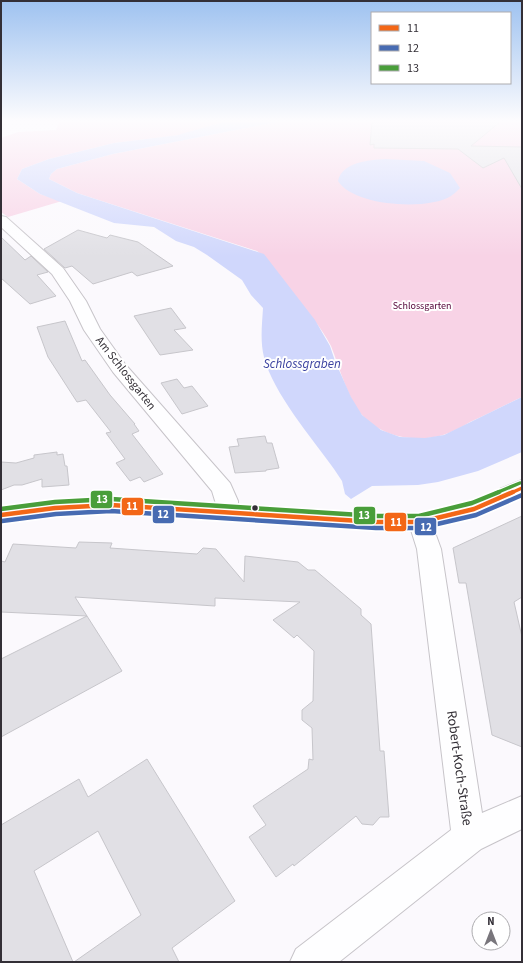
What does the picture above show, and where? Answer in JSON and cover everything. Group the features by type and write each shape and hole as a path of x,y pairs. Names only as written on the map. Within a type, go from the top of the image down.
{"street":[{"name":"Am Schlossgarten","path":"1,220 58,270 78,301 92,330 119,368 222,488 227,501 227,513"},
{"path":"1,515 55,508 111,505 376,522 420,522 474,510 522,488"},
{"name":"Robert-Koch-Straße","path":"309,962 469,837 429,549 420,522"},
{"path":"469,837 522,812"}],"green space":[{"path":"1,167 28,167 22,169 17,179 40,194 62,201 8,217 1,212"},
{"name":"Schlossgarten","path":"65,167 522,167 522,397 443,435 411,438 379,429 362,415 352,400 331,346 323,332 272,265 262,255 257,251 77,193 49,179 51,174 57,169"}],"water":[{"name":"Schlossgraben","path":"28,167 65,167 57,169 51,174 49,179 77,193 264,254 315,320 330,346 351,397 362,415 381,430 400,437 425,438 444,435 522,397 522,452 478,471 438,482 418,485 372,486 351,499 345,494 342,481 334,469 284,400 269,371 262,345 263,308 251,295 242,280 194,247 176,241 154,227 114,223 40,194 17,179 22,169"},
{"path":"349,167 437,167 450,173 460,188 451,196 440,201 425,204 391,204 374,201 359,196 346,189 338,181"}],"building":[{"path":"509,167 522,167 522,189"},
{"path":"78,230 107,238 110,235 138,242 173,266 137,276 132,272 93,284 72,266 65,268 44,249"},
{"path":"1,237 25,260 31,256 48,272 37,275 56,296 30,304 1,278"},
{"path":"171,308 186,328 174,330 193,350 160,355 134,316"},
{"path":"65,321 82,361 85,360 110,395 135,424 139,431 132,434 163,474 144,482 140,477 130,481 116,463 125,459 106,433 111,432 86,400 77,402 48,357 37,327"},
{"path":"177,379 184,388 192,386 208,406 182,414 161,383"},
{"path":"265,436 267,443 272,443 279,468 266,471 235,473 229,447 239,446 237,439"},
{"path":"57,452 57,455 63,454 65,466 67,466 69,485 42,487 42,479 22,485 14,485 1,490 1,462 16,463 34,458 34,455"},
{"path":"522,516 522,597 514,602 522,637 522,747 492,735 466,583 459,583 453,548"},
{"path":"79,542 112,543 110,548 197,554 203,548 216,549 244,582 245,556 298,562 308,570 315,570 361,609 361,615 371,624 380,751 384,751 389,817 380,817 373,825 362,824 356,816 294,866 293,864 276,877 249,837 266,825 253,806 308,769 309,759 313,760 312,728 302,720 302,710 313,701 314,651 297,635 294,638 273,620 300,602 215,598 215,606 75,597 87,616 1,612 1,561 5,562 13,544 76,548"},
{"path":"87,616 122,671 1,737 1,659"},
{"path":"147,759 235,901 172,948 179,962 74,962 141,915 98,831 34,871 73,962 1,962 1,825 79,779 88,797"}],"transit line":[{"name":"13","path":"1,509 55,502 111,499 376,516 419,516 472,503 520,483"},
{"name":"11","path":"1,515 55,508 111,505 376,522 420,522 474,509 522,488"},
{"name":"12","path":"2,521 56,514 111,511 376,528 420,528 476,515 522,495"}]}
